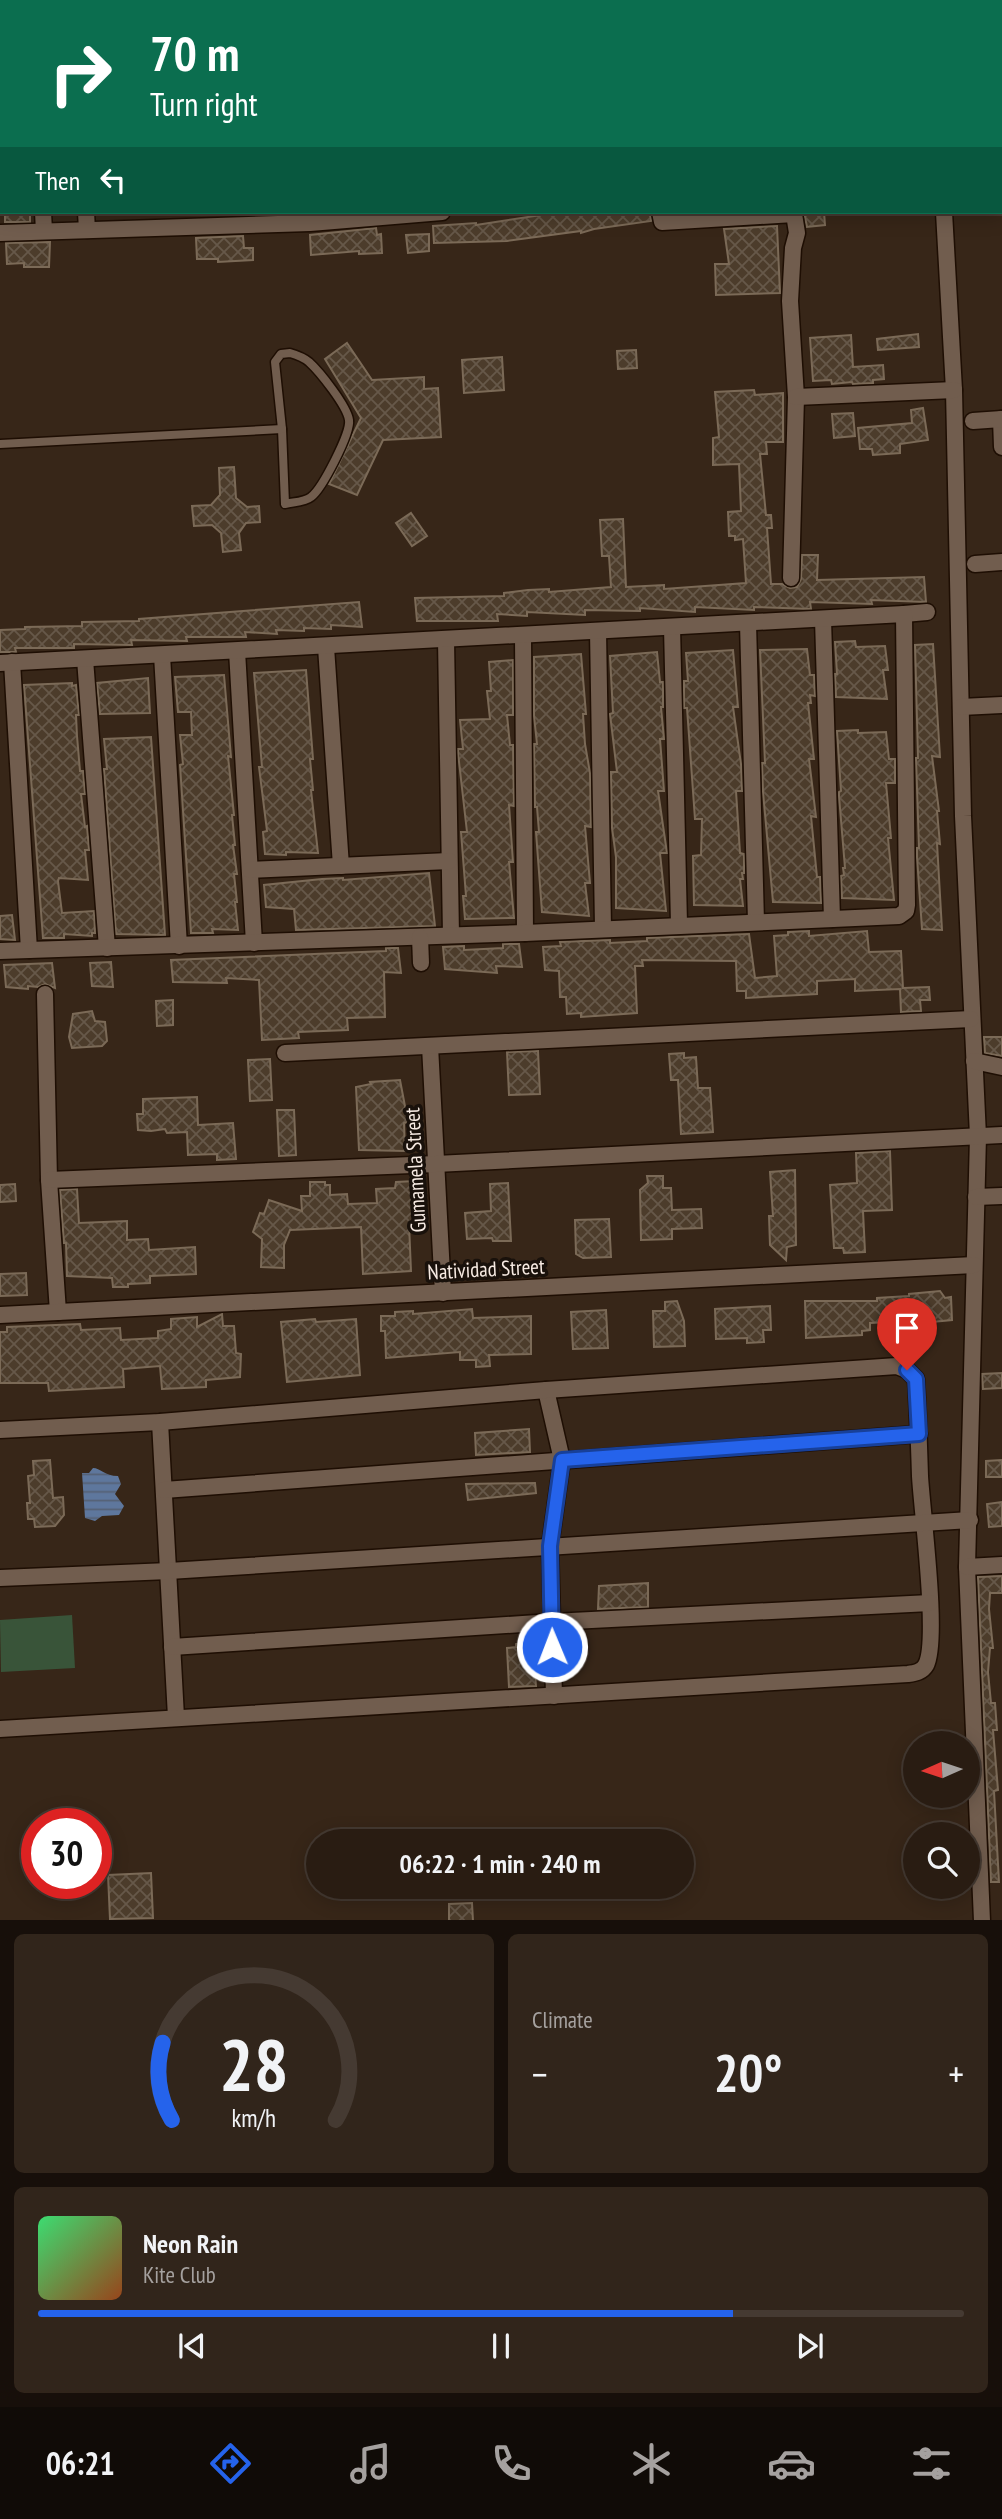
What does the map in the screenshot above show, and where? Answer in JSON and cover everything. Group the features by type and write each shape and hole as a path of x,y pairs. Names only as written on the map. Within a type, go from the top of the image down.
{"street":[{"path":"43,214 44,232"},
{"path":"86,214 87,230"},
{"path":"0,233 87,230 154,220 392,214"},
{"path":"660,214 662,222 794,214 797,233 793,247 790,301 796,397 792,578"},
{"path":"944,214 954,390 971,1019 978,1136 967,1567 982,1920"},
{"path":"796,397 954,390"},
{"path":"972,421 1001,419 1002,447"},
{"path":"975,564 1002,562"},
{"path":"29,950 6,663 927,612"},
{"path":"0,951 525,933 899,916 906,911 907,905 905,614"},
{"path":"824,619 832,919"},
{"path":"748,623 756,922"},
{"path":"672,627 679,924"},
{"path":"598,631 603,928"},
{"path":"523,636 525,933"},
{"path":"446,640 451,935"},
{"path":"326,647 341,866"},
{"path":"237,651 254,943"},
{"path":"162,655 179,946"},
{"path":"85,659 107,948"},
{"path":"961,708 1002,705"},
{"path":"250,870 449,861"},
{"path":"420,937 421,963"},
{"path":"45,994 49,1180 58,1312"},
{"path":"285,1053 971,1019"},
{"name":"Gumamela Street","path":"430,1046 443,1293"},
{"path":"974,1061 1002,1067"},
{"path":"49,1180 436,1164 1002,1135"},
{"path":"976,1198 1002,1196"},
{"name":"Natividad Street","path":"0,1315 974,1265"},
{"path":"0,1430 160,1422 546,1390 897,1366 907,1370 916,1379 930,1603 929,1654 926,1664 917,1672 0,1729"},
{"path":"546,1390 562,1460 550,1546 554,1696"},
{"path":"160,1422 176,1717"},
{"path":"163,1490 919,1434"},
{"path":"0,1578 169,1571 970,1520"},
{"path":"967,1567 1002,1565"},
{"path":"172,1647 552,1622 930,1603"}],"lane":[{"path":"290,353 309,362 347,412 349,424 327,474 311,497 285,504 282,429 275,362 277,356 290,353"},
{"path":"0,444 282,429"}],"green space":[{"path":"72,1615 75,1668 1,1672 0,1620"}],"water":[{"path":"93,1468 118,1476 121,1484 115,1494 124,1506 119,1515 102,1516 95,1521 85,1518 82,1473 89,1473"}],"building":[{"path":"5,214 30,214 30,222 5,222"},
{"path":"548,214 650,214 651,221 581,233 507,241 434,243 433,226 476,225"},
{"path":"804,214 824,214 825,225 807,227"},
{"path":"777,226 780,293 716,295 715,264 729,264 724,229"},
{"path":"376,228 377,235 381,234 382,253 359,254 359,251 311,255 310,235"},
{"path":"429,234 429,251 408,253 406,235"},
{"path":"243,236 244,248 253,248 253,260 218,262 218,259 197,259 196,238"},
{"path":"50,242 49,267 24,267 24,263 7,264 6,243"},
{"path":"918,334 919,347 878,350 877,339"},
{"path":"851,335 853,367 883,365 884,379 873,380 873,383 853,384 832,384 831,380 813,381 810,338"},
{"path":"347,343 372,380 424,377 424,389 438,388 441,437 383,440 357,495 329,484 361,418 325,359"},
{"path":"636,350 637,368 618,369 617,351"},
{"path":"502,357 504,390 464,393 462,360"},
{"path":"754,390 755,395 783,393 783,442 766,442 767,454 760,454 766,515 771,515 772,528 767,528 771,584 797,587 801,579 802,555 818,555 817,580 924,577 926,602 810,602 811,609 695,607 695,612 640,608 640,611 585,610 585,615 527,612 527,616 497,614 498,621 417,621 415,598 504,596 504,593 528,590 549,589 549,592 611,587 609,556 602,556 600,520 623,519 626,587 664,585 664,589 746,583 743,539 735,540 735,536 729,536 728,512 741,511 739,464 713,465 713,438 719,437 715,392"},
{"path":"923,408 928,440 900,444 900,453 873,455 872,449 860,449 858,428 912,423 911,410"},
{"path":"853,413 855,436 834,438 832,414"},
{"path":"234,467 236,498 247,507 259,506 260,522 246,523 239,533 241,550 223,552 221,533 212,525 194,526 192,506 211,505 220,495 219,468"},
{"path":"411,513 427,536 412,546 396,523"},
{"path":"359,602 362,627 331,625 331,629 276,630 277,634 245,632 246,637 186,637 187,641 131,640 132,645 74,644 74,648 15,648 16,652 0,652 0,630 82,626 82,622 139,621"},
{"path":"855,641 856,647 885,646 888,670 883,670 887,699 836,697 835,642"},
{"path":"933,644 940,757 932,756 939,811 940,844 937,843 942,930 922,929 917,857 915,645"},
{"path":"807,649 810,675 814,675 815,696 810,695 811,703 808,703 814,759 809,759 816,817 811,816 821,903 773,902 763,792 762,763 765,763 760,650"},
{"path":"733,650 738,707 733,707 741,764 742,791 736,791 740,853 744,854 744,873 743,879 740,879 743,906 694,905 693,856 701,855 702,819 695,819 687,708 684,708 684,681 688,681 686,653"},
{"path":"657,652 660,682 663,682 661,707 664,739 660,739 664,791 658,791 667,853 660,853 666,911 616,908 611,772 617,772 610,714 613,713 610,656"},
{"path":"581,654 586,714 583,714 585,744 590,773 591,827 585,826 590,883 585,883 589,916 542,912 536,832 539,832 535,807 534,744 537,744 534,657"},
{"path":"513,660 513,715 507,715 510,745 513,745 514,806 509,805 513,862 509,862 514,918 465,919 461,832 467,832 458,753 458,749 463,749 460,720 490,719 487,691 491,691 489,662"},
{"path":"306,670 313,759 310,759 311,790 318,853 265,854 263,832 267,831 259,767 262,767 254,673"},
{"path":"224,675 231,757 228,756 234,815 238,930 212,929 213,933 191,933 180,735 192,735 191,712 178,712 175,677"},
{"path":"148,678 150,713 100,714 97,683"},
{"path":"72,683 72,686 76,685 79,715 76,715 77,736 85,794 81,794 89,850 85,850 88,880 59,878 58,881 62,913 94,911 95,933 92,933 92,936 64,934 64,938 43,938 24,685"},
{"path":"858,730 858,733 886,732 889,759 895,759 895,783 886,783 894,900 842,898 841,876 844,875 845,868 837,731"},
{"path":"151,737 165,935 116,934 104,739"},
{"path":"429,873 435,926 296,930 294,909 266,907 264,885"},
{"path":"12,915 15,940 0,939 0,916"},
{"path":"809,931 809,936 867,931 869,952 901,951 903,988 929,987 930,1000 920,1000 921,1011 901,1012 900,989 855,991 855,979 817,981 817,994 746,998 746,991 737,991 736,961 642,960 643,966 635,966 637,1013 581,1017 581,1013 567,1014 566,997 560,997 559,971 545,970 543,947 561,946 560,942 610,940 610,943 647,941 647,938 749,934 755,978 777,976 774,936"},
{"path":"503,944 519,944 522,967 496,966 497,973 445,969 443,947 464,946 464,950 503,948"},
{"path":"386,948 398,948 401,973 384,972 385,1017 347,1018 348,1030 298,1032 299,1038 262,1040 259,980 226,978 227,983 173,982 171,960 386,951"},
{"path":"111,962 113,987 92,986 90,963"},
{"path":"52,963 55,988 45,984 38,987 28,986 28,989 6,987 4,965"},
{"path":"173,1000 173,1025 157,1026 156,1001"},
{"path":"92,1011 95,1021 105,1022 107,1041 102,1046 72,1048 69,1037 73,1014"},
{"path":"984,1037 1002,1037 1002,1056 985,1053"},
{"path":"538,1051 540,1094 509,1095 507,1052"},
{"path":"684,1053 684,1058 696,1057 698,1088 710,1088 713,1132 681,1134 678,1080 671,1080 669,1054"},
{"path":"270,1059 272,1100 250,1101 248,1060"},
{"path":"400,1080 408,1122 404,1123 405,1151 359,1150 356,1087 371,1084 370,1082"},
{"path":"197,1097 198,1125 233,1123 236,1159 217,1160 217,1154 188,1155 187,1132 167,1133 165,1129 138,1130 137,1114 143,1114 143,1099"},
{"path":"277,1110 294,1110 296,1155 279,1156"},
{"path":"890,1151 892,1210 863,1211 865,1252 844,1253 843,1248 834,1248 830,1185 857,1183 856,1153"},
{"path":"795,1170 796,1245 787,1247 786,1260 770,1245 769,1216 773,1216 770,1172"},
{"path":"647,1176 663,1176 663,1188 671,1188 672,1210 701,1209 702,1228 672,1229 672,1239 641,1240 640,1190 648,1183"},
{"path":"415,1181 417,1224 409,1224 411,1271 363,1274 361,1227 290,1230 284,1245 284,1268 261,1267 262,1239 253,1232 260,1213 264,1214 269,1200 302,1211 301,1196 310,1196 310,1182 325,1182 325,1185 330,1185 330,1195 347,1194 348,1204 377,1203 376,1189 395,1188 396,1182"},
{"path":"508,1183 511,1241 493,1241 492,1238 467,1239 465,1213 491,1211 490,1184"},
{"path":"15,1184 16,1201 0,1202 0,1185"},
{"path":"77,1189 79,1223 127,1221 127,1240 148,1239 149,1250 195,1247 196,1274 150,1276 150,1283 128,1284 128,1287 113,1287 112,1278 67,1276 60,1190"},
{"path":"609,1219 611,1257 583,1258 576,1254 575,1220"},
{"path":"26,1273 27,1295 0,1296 0,1274"},
{"path":"940,1291 945,1298 951,1297 952,1320 911,1324 911,1321 870,1323 870,1330 862,1331 862,1335 806,1338 805,1301 877,1301 877,1298"},
{"path":"677,1301 684,1321 685,1346 654,1347 653,1311 665,1311 665,1302"},
{"path":"770,1306 771,1330 763,1330 764,1342 747,1343 747,1338 716,1339 715,1309"},
{"path":"472,1309 473,1318 531,1316 531,1354 489,1355 490,1366 476,1367 476,1360 460,1360 460,1352 386,1358 385,1331 381,1331 381,1316 395,1316 395,1312 413,1311 413,1314"},
{"path":"606,1310 608,1348 573,1349 571,1312"},
{"path":"222,1314 223,1326 234,1326 236,1353 241,1354 240,1377 206,1380 206,1387 162,1389 160,1366 123,1369 124,1387 49,1391 48,1383 0,1383 0,1332 7,1332 7,1327 80,1324 81,1330 120,1328 121,1340 158,1338 158,1331 171,1329 171,1319 197,1317 197,1327"},
{"path":"315,1319 316,1322 356,1319 360,1375 287,1382 281,1322"},
{"path":"1002,1373 1002,1388 983,1389 982,1374"},
{"path":"529,1429 530,1452 476,1455 475,1433"},
{"path":"50,1460 53,1498 63,1497 64,1515 55,1526 35,1527 34,1519 28,1519 28,1476 34,1475 33,1461"},
{"path":"1002,1460 1002,1477 986,1477 986,1461"},
{"path":"535,1483 536,1493 468,1500 466,1484"},
{"path":"1002,1502 1002,1526 989,1527 987,1504"},
{"path":"1002,1576 1002,1593 990,1593 989,1609 993,1648 990,1648 988,1672 991,1703 995,1703 997,1730 993,1730 998,1790 994,1791 999,1882 991,1882 978,1577"},
{"path":"648,1583 648,1607 598,1609 599,1586"},
{"path":"522,1643 533,1644 536,1686 509,1687 507,1648"},
{"path":"151,1873 153,1918 110,1919 112,1875"},
{"path":"472,1903 473,1920 449,1920 449,1904"}],"route":[{"path":"552,1647 550,1546 562,1460 919,1434 916,1379 907,1370"}]}
